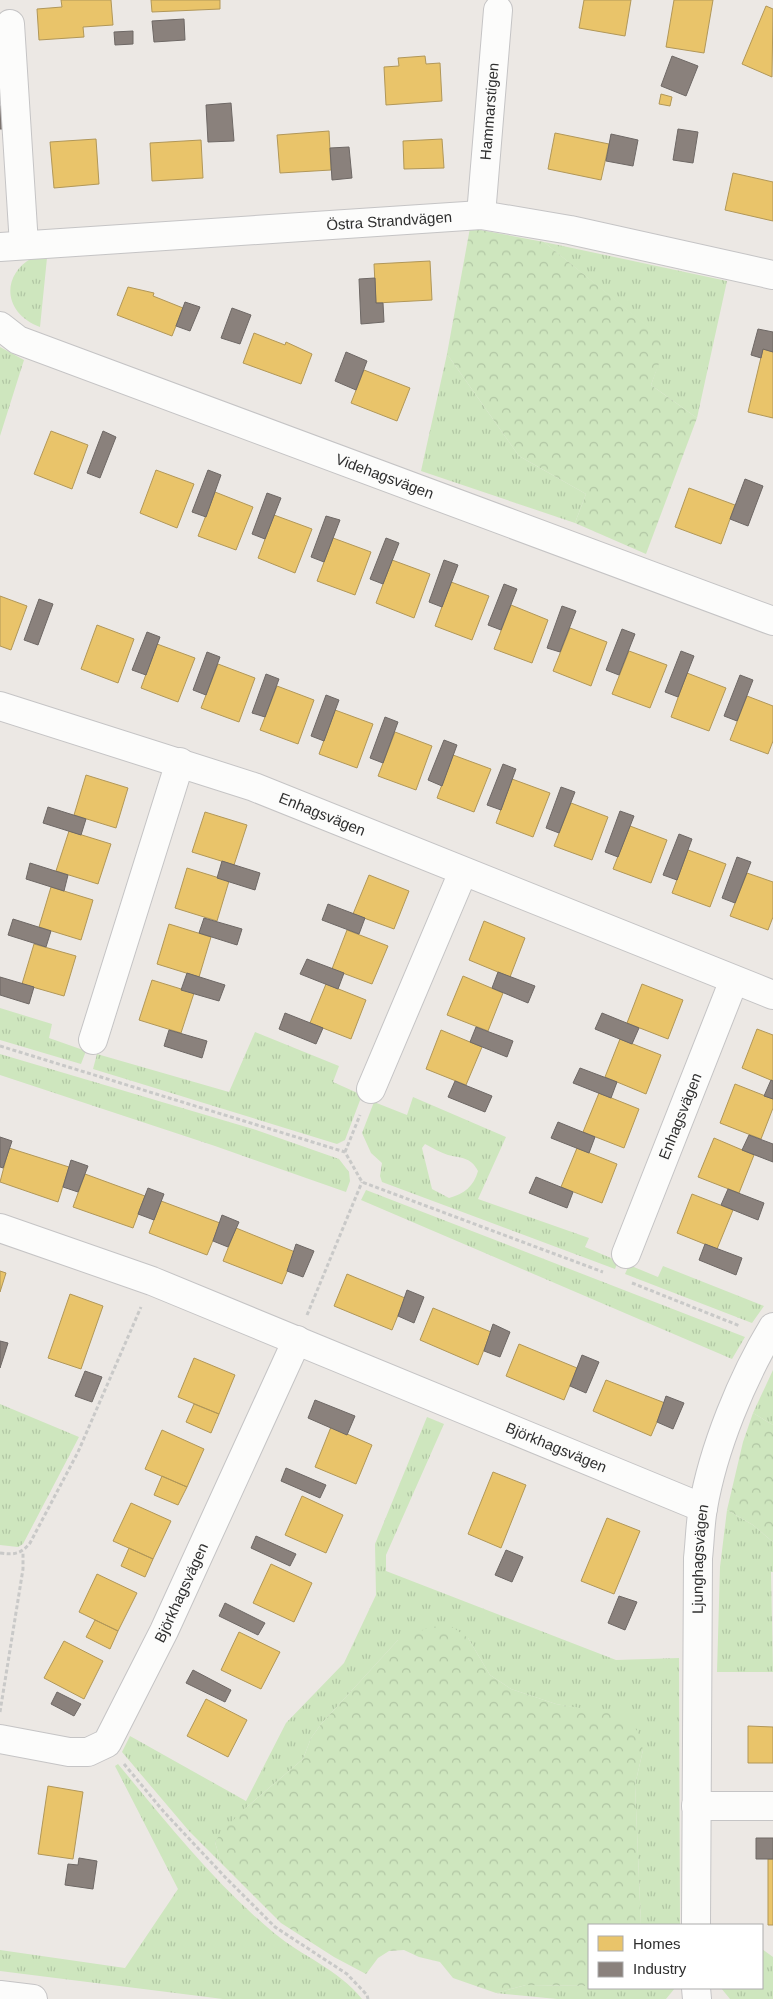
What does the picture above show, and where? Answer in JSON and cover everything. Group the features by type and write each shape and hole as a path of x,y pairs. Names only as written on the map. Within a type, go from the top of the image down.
{"street":[{"name":"Hammarstigen","path":"481,215 498,10"},
{"path":"10,24 12,246"},
{"name":"Östra Strandvägen","path":"12,246 481,215 570,230 773,275"},
{"name":"Videhagsvägen","path":"0,326 18,340 773,621"},
{"name":"Enhagsvägen","path":"0,706 254,787 773,995"},
{"path":"93,1040 180,762"},
{"path":"371,1089 463,872"},
{"name":"Enhagsvägen","path":"625,1267 734,980"},
{"name":"Björkhagsvägen","path":"0,1228 152,1281 703,1508"},
{"name":"Ljunghagsvägen","path":"696,1924 698,1558 703,1508 727,1426 744,1382 770,1332"},
{"name":"Björkhagsvägen","path":"107,1743 164,1631 296,1340"},
{"path":"0,1739 69,1752 88,1752 107,1743"},
{"path":"696,1806 773,1806"},
{"path":"0,1995 33,1999"}],"path":[{"path":"0,1046 346,1152 362,1182 607,1273"},
{"path":"346,1152 371,1089"},
{"path":"296,1340 362,1182"},
{"path":"625,1267 770,1332"},
{"path":"0,1552 12,1554 23,1552 30,1544 78,1452 152,1281"},
{"path":"0,1713 23,1569 23,1552"},
{"path":"107,1743 164,1812 256,1908 282,1932 347,1974 368,1995 368,1999"}],"green space":[{"path":"470,228 544,242 667,342 651,385 697,418 646,554 575,523 586,494 519,456 447,354"},
{"path":"544,242 727,281 697,418 651,385 666,342"},
{"path":"32,258 47,258 40,327 28,321 19,313 13,304 10,294 11,284 15,275"},
{"path":"0,347 24,360 0,436"},
{"path":"447,354 519,456 586,494 575,523 421,471"},
{"path":"0,1008 52,1024 49,1038 86,1051 81,1064 0,1040"},
{"path":"255,1032 339,1066 333,1082 362,1095 345,1140 337,1144 93,1069 97,1054 229,1092"},
{"path":"0,1054 253,1129 339,1159 349,1172 350,1181 346,1192 215,1146 0,1075"},
{"path":"413,1097 506,1137 478,1199 589,1238 585,1247 618,1261 615,1269 382,1182 380,1176 382,1163 371,1153 362,1133 374,1102 407,1115","holes":["425,1144 445,1154 465,1159 475,1166 478,1171 468,1189 449,1198 432,1189 422,1148"]},
{"path":"366,1190 745,1337 732,1359 361,1200"},
{"path":"629,1265 658,1277 663,1266 764,1306 752,1323 625,1274"},
{"path":"773,1370 773,1425 753,1413"},
{"path":"0,1404 79,1437 23,1544 18,1547 0,1545"},
{"path":"753,1413 773,1425 773,1542 753,1525 727,1510 743,1442"},
{"path":"427,1417 444,1424 386,1555 386,1571 616,1660 679,1658 680,1924 641,1924 635,1785 643,1750 583,1709 556,1704 511,1689 490,1675 468,1638 398,1640 322,1723 311,1738 303,1759 248,1806 215,1842 221,1863 189,1831 122,1752 130,1736 246,1801 286,1723 344,1663 376,1595 375,1544"},
{"path":"727,1510 753,1525 773,1542 773,1572 771,1572 773,1672 717,1672 720,1567"},
{"path":"448,1624 468,1638 490,1675 511,1689 556,1704 624,1715 638,1732 643,1750 635,1785 641,1924 588,1924 588,1986 526,1985 496,1993 453,1978 440,1962 419,1957 404,1950 389,1951 378,1958 366,1974 334,1957 281,1923 221,1863 215,1842 222,1831 303,1759 311,1738 322,1723 398,1640 428,1628"},
{"path":"118,1764 192,1852 252,1914 285,1941 342,1979 362,1999 223,1999 0,1971 0,1950 125,1968 178,1889 115,1766"},
{"path":"763,1950 773,1957 773,1999 730,1999 722,1989 763,1989"},
{"path":"526,1985 588,1986 588,1989 674,1989 666,1999 557,1999 496,1993"}],"building: Homes":[{"path":"61,0 111,0 113,25 83,27 84,37 39,40 37,9 62,7"},
{"path":"151,0 220,0 220,9 152,12"},
{"path":"584,0 631,0 625,36 579,28"},
{"path":"674,0 713,0 704,53 666,47"},
{"path":"766,6 773,9 772,77 742,64"},
{"path":"425,56 426,64 440,63 442,101 386,105 384,67 399,66 398,58"},
{"path":"661,94 672,97 670,106 659,104"},
{"path":"329,131 331,170 280,173 277,135"},
{"path":"555,133 609,144 601,180 548,169"},
{"path":"96,139 99,184 54,188 50,142"},
{"path":"442,139 444,168 404,169 403,141"},
{"path":"201,140 203,178 152,181 150,143"},
{"path":"733,173 773,182 773,221 725,210"},
{"path":"430,261 432,300 376,303 374,264"},
{"path":"128,287 154,293 153,296 183,308 172,336 117,315"},
{"path":"254,333 285,345 286,342 312,354 301,384 243,363"},
{"path":"763,349 773,352 773,418 748,412"},
{"path":"364,370 410,388 397,421 351,403"},
{"path":"51,431 88,445 72,489 34,474"},
{"path":"156,470 194,484 177,528 140,513"},
{"path":"689,488 735,505 721,544 675,527"},
{"path":"215,492 253,507 236,550 198,536"},
{"path":"274,515 312,529 295,573 258,558"},
{"path":"333,538 371,552 355,595 317,581"},
{"path":"392,560 430,574 414,618 376,603"},
{"path":"451,582 489,596 472,640 435,626"},
{"path":"0,596 27,606 11,650 0,646"},
{"path":"511,605 548,620 532,663 494,649"},
{"path":"97,625 134,639 118,683 81,669"},
{"path":"570,628 607,642 591,686 553,671"},
{"path":"157,644 195,658 178,702 141,688"},
{"path":"629,651 667,665 650,708 612,694"},
{"path":"218,664 255,678 239,722 201,708"},
{"path":"687,673 726,688 709,731 671,717"},
{"path":"277,686 314,700 298,744 260,730"},
{"path":"747,696 773,706 773,741 768,754 730,740"},
{"path":"335,710 373,724 357,768 319,754"},
{"path":"395,732 432,746 416,790 378,776"},
{"path":"453,755 491,769 474,812 437,798"},
{"path":"86,775 128,788 116,828 74,815"},
{"path":"512,779 550,793 533,837 496,823"},
{"path":"571,803 608,817 592,860 554,846"},
{"path":"205,812 247,825 234,865 192,852"},
{"path":"630,826 667,840 651,883 613,869"},
{"path":"69,831 111,844 98,884 56,871"},
{"path":"688,850 726,864 710,907 672,893"},
{"path":"187,868 229,881 217,921 175,908"},
{"path":"747,873 773,882 773,917 768,930 730,916"},
{"path":"369,875 409,891 394,929 353,914"},
{"path":"51,887 93,900 81,940 39,927"},
{"path":"484,921 525,938 510,977 469,960"},
{"path":"169,924 211,937 199,977 157,964"},
{"path":"347,930 388,946 372,984 332,969"},
{"path":"34,944 76,956 64,996 22,984"},
{"path":"463,976 503,993 488,1031 447,1015"},
{"path":"152,980 194,993 181,1033 139,1020"},
{"path":"326,984 366,1000 351,1039 310,1023"},
{"path":"642,984 683,1000 668,1039 627,1023"},
{"path":"757,1029 773,1035 773,1081 742,1068"},
{"path":"441,1030 482,1047 466,1085 426,1069"},
{"path":"620,1039 661,1055 646,1094 605,1077"},
{"path":"735,1084 773,1099 773,1108 761,1139 720,1123"},
{"path":"599,1093 639,1109 624,1148 583,1132"},
{"path":"714,1138 754,1155 739,1193 698,1177"},
{"path":"9,1148 69,1167 58,1202 0,1182"},
{"path":"577,1148 617,1164 602,1203 561,1187"},
{"path":"85,1174 145,1196 133,1228 73,1207"},
{"path":"692,1194 733,1210 717,1249 677,1233"},
{"path":"161,1201 220,1223 207,1255 149,1233"},
{"path":"236,1228 295,1252 282,1284 223,1261"},
{"path":"0,1271 6,1273 0,1292"},
{"path":"347,1274 405,1298 392,1330 334,1306"},
{"path":"70,1294 103,1306 81,1369 48,1358"},
{"path":"433,1308 491,1332 478,1365 420,1340"},
{"path":"519,1344 577,1368 564,1400 506,1376"},
{"path":"194,1358 235,1375 219,1414 178,1397"},
{"path":"606,1380 665,1403 651,1436 593,1411"},
{"path":"194,1404 219,1414 211,1433 186,1422"},
{"path":"331,1427 372,1445 356,1484 315,1467"},
{"path":"162,1430 204,1449 187,1487 145,1469"},
{"path":"493,1472 526,1485 501,1548 468,1534"},
{"path":"162,1476 187,1487 178,1505 154,1495"},
{"path":"302,1496 343,1515 326,1553 285,1535"},
{"path":"131,1503 171,1521 153,1559 113,1541"},
{"path":"607,1518 640,1531 614,1594 581,1581"},
{"path":"129,1548 153,1559 145,1577 121,1566"},
{"path":"271,1564 312,1583 294,1622 253,1603"},
{"path":"97,1574 137,1593 118,1631 79,1612"},
{"path":"95,1620 118,1631 110,1649 86,1637"},
{"path":"239,1632 280,1652 261,1689 221,1670"},
{"path":"64,1641 103,1661 84,1699 44,1678"},
{"path":"206,1699 247,1720 228,1757 187,1736"},
{"path":"748,1726 773,1727 773,1763 748,1763"},
{"path":"48,1786 83,1792 73,1859 38,1854"},
{"path":"768,1859 773,1859 773,1925 768,1925"}],"building: Industry":[{"path":"184,19 185,40 154,42 152,21"},
{"path":"133,31 133,44 115,45 114,32"},
{"path":"672,56 698,66 686,96 661,86"},
{"path":"231,103 234,141 208,142 206,105"},
{"path":"0,106 2,106 4,129 0,129"},
{"path":"678,129 698,132 693,163 673,160"},
{"path":"611,134 638,140 633,166 606,161"},
{"path":"349,147 352,178 332,180 330,148"},
{"path":"375,278 376,303 383,303 384,322 361,324 359,279"},
{"path":"185,302 200,307 190,331 176,326"},
{"path":"232,308 251,315 240,344 221,338"},
{"path":"758,329 773,332 773,352 763,349 761,358 751,355"},
{"path":"346,352 367,361 356,390 335,381"},
{"path":"103,431 116,437 100,478 87,473"},
{"path":"208,470 221,475 206,517 192,512"},
{"path":"745,479 763,486 748,526 730,519"},
{"path":"267,493 281,498 265,539 252,534"},
{"path":"326,516 340,520 324,562 311,557"},
{"path":"386,538 399,543 383,584 370,579"},
{"path":"444,560 458,565 442,607 429,602"},
{"path":"504,584 517,589 501,630 488,625"},
{"path":"39,599 53,604 38,645 24,640"},
{"path":"562,606 576,611 560,652 547,648"},
{"path":"622,629 635,634 619,675 606,670"},
{"path":"147,632 160,637 146,675 132,670"},
{"path":"681,651 694,656 678,697 665,692"},
{"path":"207,652 220,657 206,695 193,690"},
{"path":"266,674 279,679 265,717 252,713"},
{"path":"740,675 753,680 737,721 724,716"},
{"path":"326,695 339,700 324,741 311,736"},
{"path":"385,717 398,722 383,763 370,758"},
{"path":"444,740 457,745 442,786 428,780"},
{"path":"503,764 516,769 501,810 487,805"},
{"path":"561,787 575,792 559,833 546,828"},
{"path":"48,807 86,819 81,835 43,823"},
{"path":"620,811 634,816 618,857 605,852"},
{"path":"679,834 692,839 677,880 663,875"},
{"path":"737,857 751,862 735,903 722,898"},
{"path":"222,861 260,873 255,890 217,878"},
{"path":"30,863 68,875 64,891 26,879"},
{"path":"328,904 365,918 359,934 322,920"},
{"path":"204,918 242,929 237,945 199,933"},
{"path":"13,919 51,931 46,947 8,935"},
{"path":"307,959 344,973 338,989 300,974"},
{"path":"498,972 535,986 528,1003 492,988"},
{"path":"187,973 225,985 219,1001 181,990"},
{"path":"0,977 34,987 29,1004 0,995"},
{"path":"285,1013 323,1028 316,1044 279,1029"},
{"path":"602,1013 639,1028 632,1044 595,1029"},
{"path":"476,1027 513,1041 507,1057 470,1042"},
{"path":"169,1030 207,1041 202,1058 164,1046"},
{"path":"580,1068 617,1082 611,1098 573,1083"},
{"path":"771,1080 773,1081 773,1099 764,1096"},
{"path":"455,1081 492,1096 485,1112 448,1097"},
{"path":"558,1122 595,1137 589,1153 551,1138"},
{"path":"749,1135 773,1144 773,1162 742,1150"},
{"path":"0,1137 12,1141 3,1168 0,1167"},
{"path":"71,1160 88,1166 78,1192 63,1187"},
{"path":"536,1177 573,1192 567,1208 529,1193"},
{"path":"148,1188 164,1194 154,1220 138,1214"},
{"path":"728,1189 764,1203 758,1220 721,1205"},
{"path":"222,1215 239,1222 228,1247 213,1241"},
{"path":"296,1244 314,1251 303,1277 287,1271"},
{"path":"705,1244 742,1258 736,1275 699,1260"},
{"path":"407,1290 424,1297 414,1323 398,1316"},
{"path":"493,1324 510,1332 500,1357 484,1351"},
{"path":"0,1341 8,1343 0,1368"},
{"path":"582,1355 599,1362 586,1393 570,1386"},
{"path":"85,1371 102,1377 92,1402 75,1396"},
{"path":"666,1396 684,1403 673,1429 657,1422"},
{"path":"315,1400 355,1416 347,1435 308,1418"},
{"path":"286,1468 326,1485 320,1498 281,1481"},
{"path":"256,1536 296,1554 290,1566 251,1548"},
{"path":"506,1550 523,1557 512,1582 495,1575"},
{"path":"619,1596 637,1602 625,1630 608,1623"},
{"path":"225,1603 265,1623 258,1635 219,1616"},
{"path":"193,1670 231,1690 225,1702 186,1683"},
{"path":"57,1692 81,1704 74,1716 51,1704"},
{"path":"756,1838 773,1838 773,1859 756,1859"},
{"path":"79,1858 97,1861 93,1889 65,1885 68,1864 78,1865"}]}
